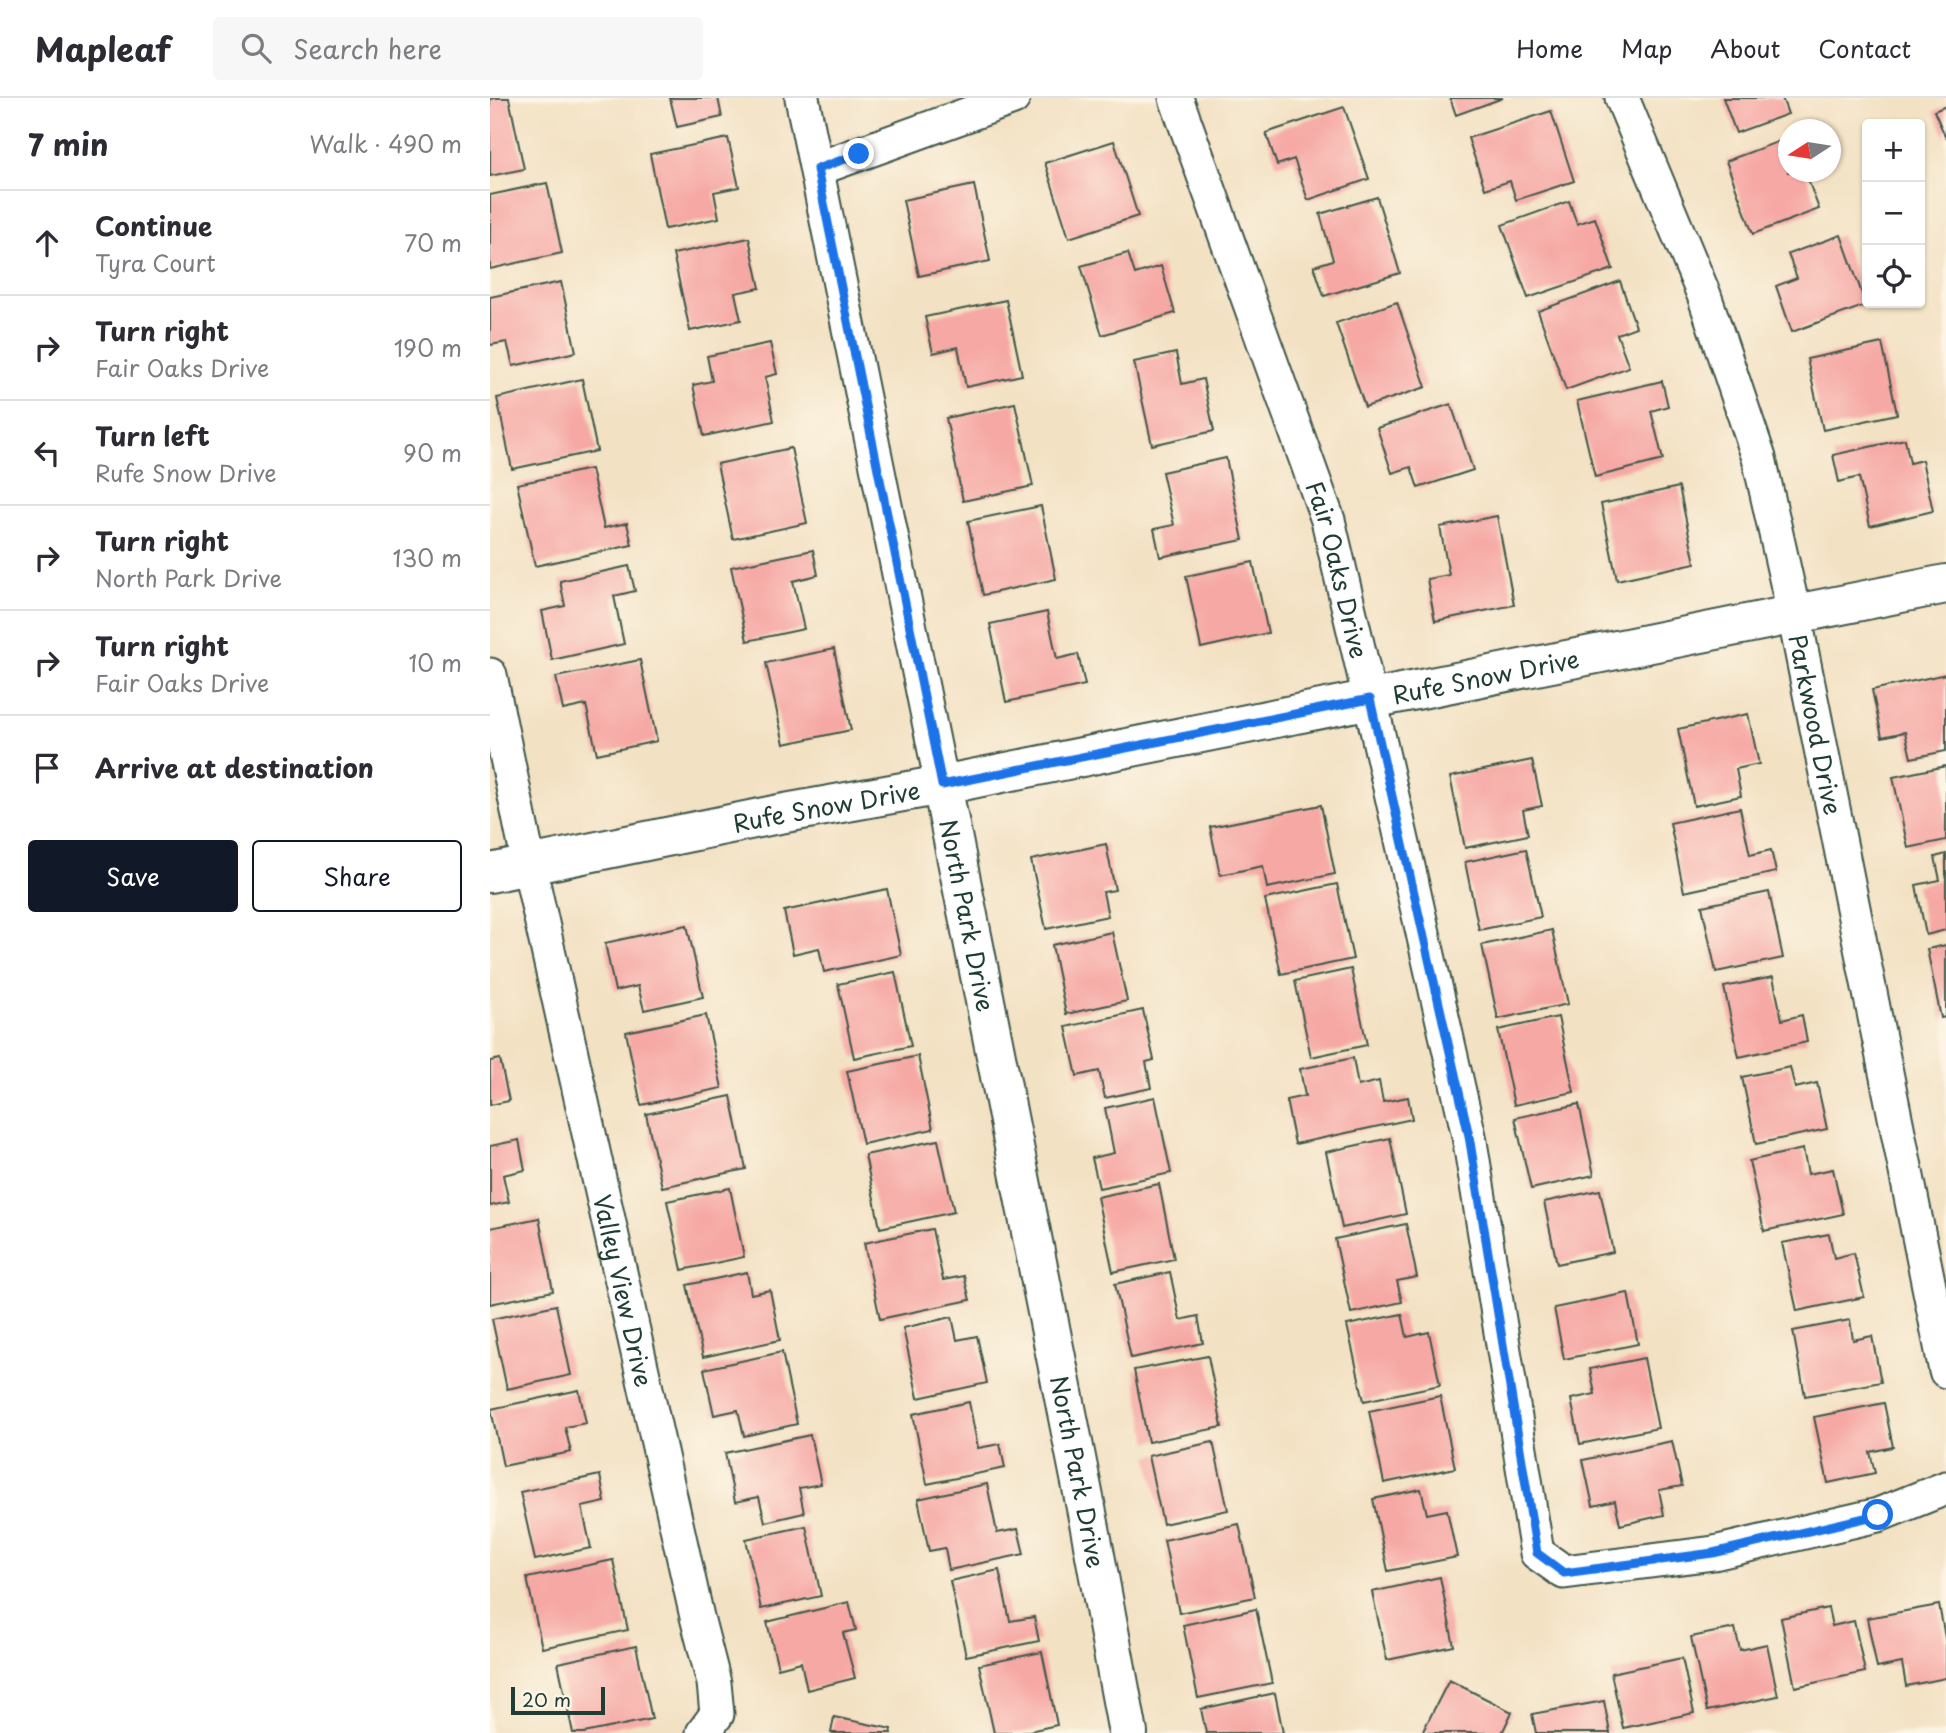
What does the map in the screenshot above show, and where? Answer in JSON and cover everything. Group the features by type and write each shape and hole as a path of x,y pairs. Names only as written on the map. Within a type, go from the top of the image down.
{"main road":[{"name":"Rufe Snow Drive","path":"490,873 1946,584"},
{"name":"North Park Drive","path":"942,785 1128,1733"}],"street":[{"name":"North Park Drive","path":"802,98 942,785"},
{"path":"817,169 1013,98"},
{"name":"Fair Oaks Drive","path":"1176,98 1328,520 1469,1136 1537,1553 1564,1573 1713,1553 1878,1515 1946,1488"},
{"name":"Parkwood Drive","path":"1622,98 1704,295 1759,458 1794,614 1946,1371"},
{"name":"Valley View Drive","path":"490,675 529,865 697,1617 715,1683 710,1724"}],"building":[{"path":"509,98 524,169 490,176 490,99"},
{"path":"670,98 718,98 722,117 677,127"},
{"path":"1450,98 1503,98 1456,115"},
{"path":"1723,98 1782,98 1788,114 1736,133"},
{"path":"1946,106 1946,138 1934,111"},
{"path":"1344,107 1369,179 1308,200 1294,159 1277,165 1266,133"},
{"path":"1551,111 1574,181 1516,200 1510,181 1485,189 1468,138"},
{"path":"728,138 739,187 714,192 719,218 665,229 650,154"},
{"path":"1114,141 1138,216 1069,238 1045,163"},
{"path":"1778,142 1778,182 1809,182 1819,209 1753,234 1726,161"},
{"path":"547,183 562,253 490,269 490,195"},
{"path":"974,185 990,261 919,276 903,200"},
{"path":"1377,197 1400,273 1324,296 1314,266 1333,260 1320,214"},
{"path":"1569,201 1577,224 1595,218 1613,269 1528,298 1502,225"},
{"path":"1841,235 1862,294 1862,306 1792,332 1776,286 1797,278 1788,254"},
{"path":"749,238 760,288 735,293 741,320 690,331 673,254"},
{"path":"1128,253 1135,274 1161,266 1175,313 1102,335 1081,266"},
{"path":"1620,281 1636,327 1617,334 1629,367 1566,390 1538,311"},
{"path":"561,282 576,352 513,366 507,342 490,345 490,297"},
{"path":"1006,300 1022,375 966,387 958,347 933,353 925,317"},
{"path":"1397,302 1426,387 1365,407 1336,323"},
{"path":"770,343 777,374 765,377 774,421 704,436 693,385 712,381 707,356"},
{"path":"1882,343 1897,414 1823,430 1807,359"},
{"path":"1176,353 1182,384 1203,379 1214,431 1152,445 1134,362"},
{"path":"582,379 597,451 512,469 497,398"},
{"path":"1662,381 1668,406 1651,411 1663,460 1595,477 1577,401"},
{"path":"1015,403 1033,486 963,501 946,418"},
{"path":"1451,404 1473,470 1418,488 1411,467 1392,473 1377,428"},
{"path":"1905,439 1910,463 1922,460 1933,511 1870,526 1859,477 1839,482 1833,455"},
{"path":"791,448 807,523 733,539 717,464"},
{"path":"1226,458 1243,540 1160,557 1154,529 1174,525 1162,472"},
{"path":"591,469 604,528 627,523 632,545 535,566 517,484"},
{"path":"1679,487 1695,563 1617,580 1601,504"},
{"path":"1041,506 1056,579 983,595 968,521"},
{"path":"1497,516 1514,605 1435,621 1427,579 1449,575 1440,527"},
{"path":"813,550 818,575 793,581 804,629 747,641 731,567"},
{"path":"1253,562 1268,633 1201,648 1186,576"},
{"path":"629,566 635,591 614,596 624,644 552,660 542,611 565,606 560,581"},
{"path":"1047,612 1057,659 1078,654 1085,685 1006,702 990,624"},
{"path":"834,649 851,730 784,744 766,663"},
{"path":"640,660 657,741 597,754 586,705 563,710 556,677"},
{"path":"1946,674 1946,751 1911,758 1905,732 1882,737 1872,690"},
{"path":"1748,714 1759,764 1736,769 1741,796 1694,806 1678,729"},
{"path":"1532,760 1542,806 1523,810 1528,835 1465,848 1450,777"},
{"path":"1946,766 1946,840 1908,848 1893,777"},
{"path":"1321,805 1335,874 1267,888 1263,866 1220,875 1210,827"},
{"path":"1740,808 1750,855 1771,850 1776,872 1684,892 1670,823"},
{"path":"1106,844 1115,890 1103,892 1108,916 1046,929 1031,860"},
{"path":"1526,849 1541,917 1479,930 1465,862"},
{"path":"1946,854 1946,930 1926,935 1916,885 1940,880 1935,857"},
{"path":"1337,884 1353,959 1281,974 1265,899"},
{"path":"887,889 901,955 824,972 819,948 793,954 784,911"},
{"path":"1769,892 1783,958 1716,972 1702,906"},
{"path":"687,925 703,997 644,1010 638,986 615,991 605,943"},
{"path":"1552,930 1568,1004 1498,1019 1482,945"},
{"path":"1112,932 1127,1001 1066,1014 1052,945"},
{"path":"1946,945 1946,1017 1941,1018 1927,949"},
{"path":"1351,969 1367,1045 1311,1057 1295,981"},
{"path":"895,972 911,1046 854,1058 838,984"},
{"path":"1773,977 1782,1020 1802,1015 1807,1042 1739,1057 1724,987"},
{"path":"1143,1010 1154,1060 1146,1062 1151,1088 1105,1098 1099,1071 1077,1076 1066,1027"},
{"path":"706,1015 722,1088 641,1105 626,1032"},
{"path":"1558,1017 1574,1092 1514,1105 1498,1030"},
{"path":"918,1056 933,1129 863,1144 847,1071"},
{"path":"1353,1058 1358,1086 1379,1081 1383,1102 1408,1097 1412,1119 1295,1144 1286,1100 1305,1096 1300,1069"},
{"path":"500,1059 509,1101 490,1105 490,1061"},
{"path":"1790,1067 1795,1088 1817,1083 1827,1129 1756,1144 1742,1077"},
{"path":"731,1096 746,1169 662,1187 646,1114"},
{"path":"1155,1097 1171,1173 1099,1188 1092,1158 1114,1153 1105,1108"},
{"path":"1579,1104 1594,1175 1531,1189 1515,1118"},
{"path":"1390,1138 1406,1214 1342,1228 1326,1152"},
{"path":"519,1140 525,1170 503,1175 509,1202 490,1206 490,1146"},
{"path":"938,1140 954,1212 880,1228 865,1155"},
{"path":"1803,1149 1808,1174 1833,1169 1843,1214 1764,1231 1749,1161"},
{"path":"1159,1184 1174,1259 1113,1272 1097,1197"},
{"path":"730,1188 744,1257 682,1270 667,1201"},
{"path":"1600,1190 1613,1252 1557,1264 1544,1202"},
{"path":"539,1218 553,1291 490,1304 490,1228"},
{"path":"1406,1224 1417,1277 1397,1281 1402,1302 1351,1313 1335,1239"},
{"path":"932,1229 943,1280 964,1276 970,1300 880,1319 864,1243"},
{"path":"1829,1234 1834,1258 1854,1253 1864,1297 1797,1311 1782,1243"},
{"path":"747,1272 751,1294 770,1290 780,1340 703,1357 687,1285"},
{"path":"1170,1272 1180,1320 1198,1316 1203,1343 1131,1358 1115,1284"},
{"path":"1628,1293 1638,1344 1564,1359 1554,1308"},
{"path":"556,1305 571,1375 507,1389 492,1319"},
{"path":"1402,1314 1407,1337 1429,1332 1440,1385 1364,1401 1347,1325"},
{"path":"952,1317 957,1340 977,1336 987,1383 918,1398 903,1328"},
{"path":"1850,1320 1853,1340 1872,1336 1881,1382 1805,1396 1793,1331"},
{"path":"782,1352 797,1424 744,1436 738,1410 714,1415 704,1369"},
{"path":"1208,1356 1222,1427 1148,1442 1134,1370"},
{"path":"1644,1358 1658,1428 1580,1444 1571,1399 1595,1394 1590,1369"},
{"path":"579,1390 586,1423 565,1427 571,1452 503,1466 491,1409"},
{"path":"1440,1396 1455,1468 1384,1483 1369,1411"},
{"path":"969,1402 978,1448 1000,1444 1005,1468 927,1484 913,1414"},
{"path":"1884,1403 1893,1447 1870,1452 1875,1473 1828,1483 1814,1417"},
{"path":"810,1435 821,1484 799,1488 804,1513 765,1522 759,1497 735,1502 725,1453"},
{"path":"1672,1441 1682,1486 1659,1490 1664,1515 1620,1525 1615,1501 1593,1506 1583,1460"},
{"path":"1213,1442 1228,1510 1163,1524 1148,1456"},
{"path":"600,1475 605,1502 582,1507 591,1548 535,1560 520,1492"},
{"path":"987,1484 997,1533 1018,1529 1024,1554 949,1570 945,1548 929,1551 918,1499"},
{"path":"1421,1489 1427,1514 1447,1510 1457,1557 1388,1571 1373,1499"},
{"path":"1239,1524 1255,1597 1179,1613 1164,1540"},
{"path":"806,1526 821,1596 761,1609 746,1539"},
{"path":"613,1560 628,1630 542,1648 527,1578"},
{"path":"999,1570 1010,1621 1034,1617 1039,1641 966,1656 950,1581"},
{"path":"1440,1577 1454,1646 1387,1660 1372,1592"},
{"path":"849,1602 856,1630 843,1633 855,1678 807,1690 801,1662 778,1668 767,1622"},
{"path":"1939,1605 1946,1643 1946,1678 1906,1686 1902,1663 1877,1668 1867,1618"},
{"path":"1828,1608 1832,1626 1854,1621 1865,1672 1795,1687 1781,1618"},
{"path":"1256,1609 1272,1683 1198,1698 1183,1625"},
{"path":"1735,1628 1740,1650 1767,1644 1778,1696 1707,1711 1691,1637"},
{"path":"636,1646 652,1719 573,1733 558,1663"},
{"path":"1042,1652 1057,1725 1020,1733 994,1733 979,1665"},
{"path":"1682,1658 1694,1713 1623,1728 1611,1673"},
{"path":"1449,1680 1512,1712 1502,1733 1422,1733"},
{"path":"1275,1693 1283,1733 1206,1733 1201,1709"},
{"path":"1604,1701 1610,1733 1536,1733 1532,1714"},
{"path":"834,1717 892,1729 891,1733 831,1733"}],"route":[{"path":"859,154 817,169 942,785 1370,699 1469,1136 1537,1553 1564,1573 1713,1553 1878,1515"}]}
